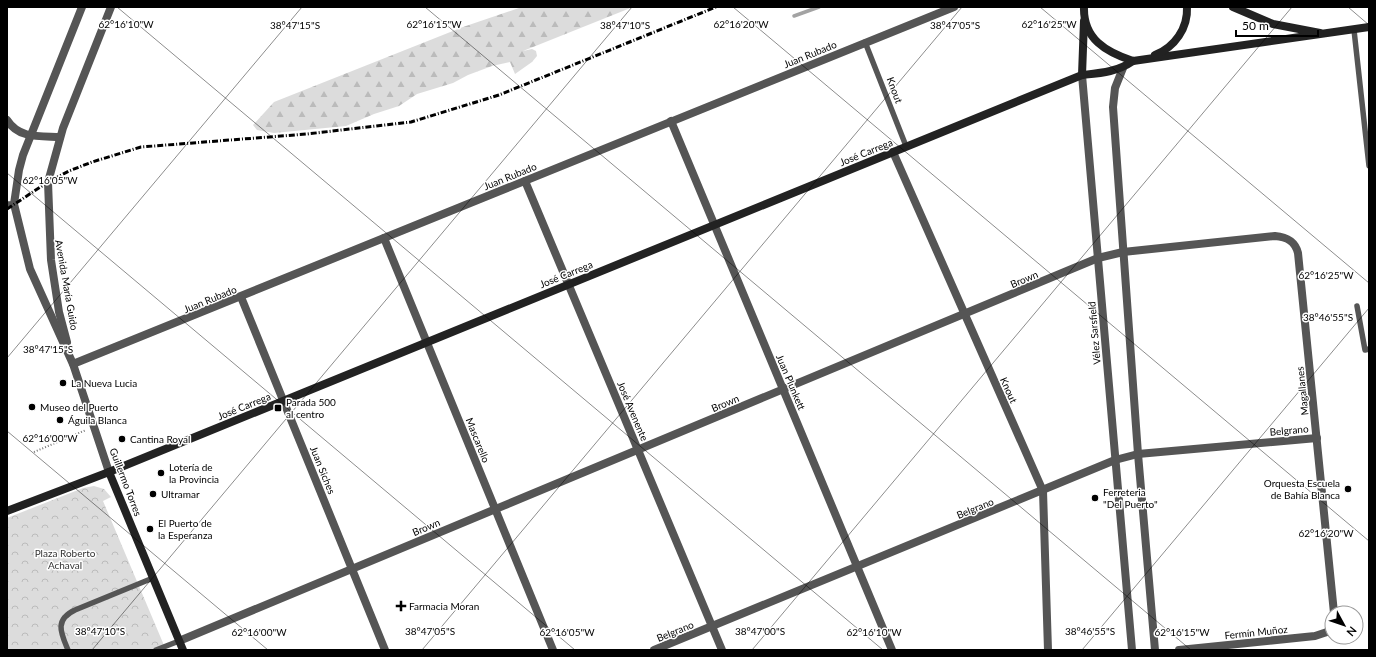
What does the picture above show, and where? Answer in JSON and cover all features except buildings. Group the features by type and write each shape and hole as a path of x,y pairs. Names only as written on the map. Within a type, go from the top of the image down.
{"main road":[{"path":"1147,58 1162,53 1174,43 1183,29 1187,14 1187,7"},
{"path":"1233,7 1273,24 1329,34"},
{"path":"1084,11 1089,31 1099,45 1113,54 1133,60 1329,34 1369,27"},
{"name":"Vélez Sarsfield","path":"1082,74 1084,11"},
{"name":"José Carrega","path":"7,511 109,472 1082,74 1107,72 1123,68 1133,60"},
{"name":"Guillermo Torres","path":"109,472 182,650"}],"street":[{"name":"Avenida María Guido","path":"73,364 30,269 10,204 18,170 29,136 82,7"},
{"name":"Avenida María Guido","path":"73,364 59,312 49,233 48,182 60,137 111,7"},
{"name":"Juan Rubado","path":"73,364 954,7"},
{"path":"1123,68 1115,88 1113,107 1138,454 1155,650"},
{"name":"Vélez Sarsfield","path":"1082,74 1132,650"},
{"path":"7,120 19,132 29,136 60,137"},
{"name":"Juan Plunkett","path":"671,121 892,650"},
{"name":"Knout","path":"893,152 1043,490 1048,650"},
{"name":"José Avenente","path":"525,181 722,650"},
{"name":"Brown","path":"179,641 1098,258 1124,252 1275,236 1292,241"},
{"name":"Mascarello","path":"384,238 553,650"},
{"name":"Magallanes","path":"1292,241 1298,253 1333,605"},
{"name":"Juan Siches","path":"241,297 385,650"},
{"name":"Guillermo Torres","path":"73,364 95,426 109,472"},
{"name":"Belgrano","path":"654,650 1115,460 1138,454 1316,438"},
{"name":"Fermín Muñoz","path":"1179,650 1315,636 1324,633"}],"lane":[{"path":"1354,30 1369,166"},
{"name":"Knout","path":"865,42 906,146"},
{"path":"1357,306 1365,350 1369,349"},
{"path":"68,650 61,633 62,621 65,616 75,610 153,578"},
{"path":"156,650 179,641"}],"path":[{"path":"34,452 95,426"}],"green space":[{"path":"522,7 633,7 523,51 532,49 536,51 537,56 532,62 515,74 510,62 492,66 468,75 453,83 417,94 399,106 374,114 346,126 274,133 257,130 253,125 274,102 463,27"},
{"name":"Plaza Roberto Achaval","path":"94,486 104,489 111,497 103,501 166,650 7,650 7,518 83,488"}],"waterway":[{"path":"794,16 819,7"}],"railway":[{"path":"7,209 48,182 69,171 92,162 141,147 307,134 411,122 499,95 716,7"}],"place":[{"name":"La Nueva Lucia","path":"63,383"},
{"name":"Museo del Puerto","path":"32,407"},
{"name":"Parada 500 al centro","path":"278,408"},
{"name":"Águila Blanca","path":"60,420"},
{"name":"Cantina Royal","path":"122,439"},
{"name":"Lotería de la Provincia","path":"161,473"},
{"name":"Orquesta Escuela de Bahía Blanca","path":"1348,489"},
{"name":"Ultramar","path":"153,494"},
{"name":"Ferreteria \"Del Puerto\"","path":"1095,498"},
{"name":"El Puerto de la Esperanza","path":"150,529"},
{"name":"Farmacia Moran","path":"401,606"}]}
